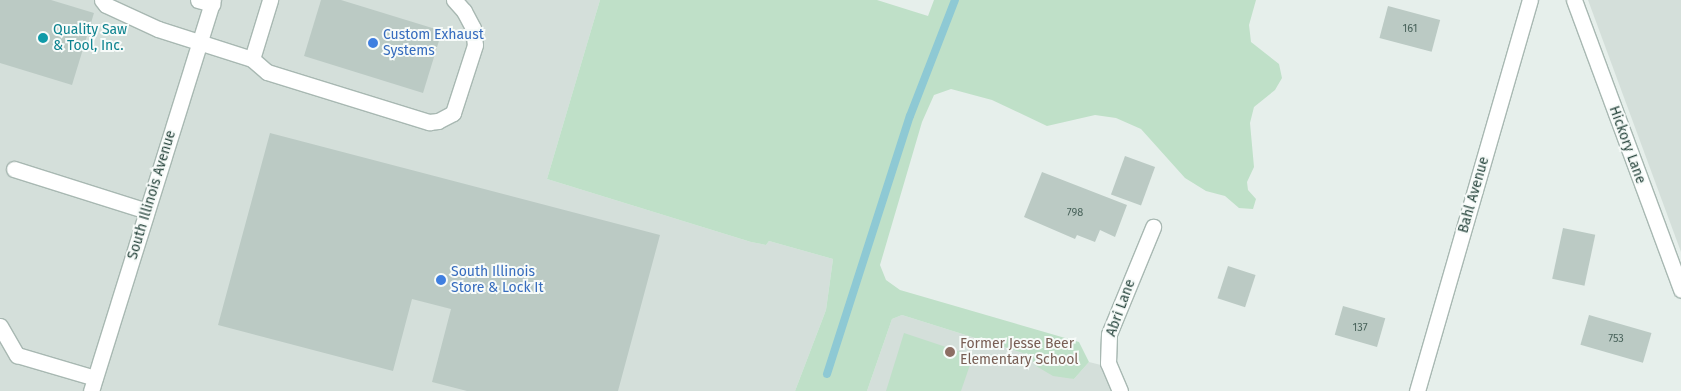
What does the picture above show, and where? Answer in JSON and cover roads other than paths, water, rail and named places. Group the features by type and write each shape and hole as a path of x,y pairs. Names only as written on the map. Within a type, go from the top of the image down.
{"street":[{"path":"102,0 106,5 158,29 252,59 267,72 429,122 438,121 452,113 475,44 473,28 464,11 454,0"},
{"path":"252,59 270,0"},
{"name":"Bahl Avenue","path":"1418,391 1530,0"},
{"name":"Hickory Lane","path":"1574,0 1681,290"},
{"name":"South Illinois Avenue","path":"93,385 199,42 208,1"},
{"path":"14,168 147,211"},
{"name":"Abri Lane","path":"1120,391 1108,363 1109,334 1153,227"},
{"path":"0,326 17,355 93,385"}],"waterway":[{"path":"827,374 910,116 955,0"}],"place":[{"name":"Quality Saw & Tool, Inc.","path":"43,38"},
{"name":"Custom Exhaust Systems","path":"373,43"},
{"name":"South Illinois Store & Lock It","path":"441,280"},
{"name":"Former Jesse Beer Elementary School","path":"950,352"}]}
